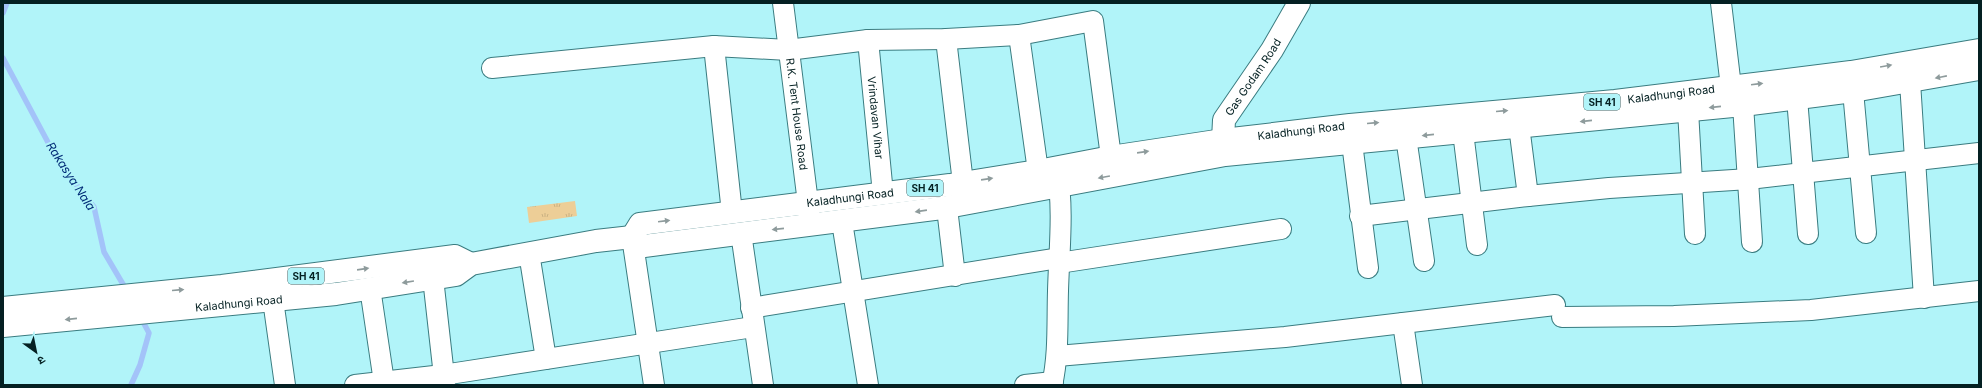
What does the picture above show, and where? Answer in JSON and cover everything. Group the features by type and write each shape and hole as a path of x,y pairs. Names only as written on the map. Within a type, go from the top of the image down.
{"main road":[{"name":"Gas Godam Road","path":"1224,148 1224,120 1272,50 1299,3"},
{"name":"Kaladhungi Road","path":"1351,134 1406,137 1519,126 1545,116 1615,101 1850,72 1979,50"},
{"name":"Kaladhungi Road","path":"3,326 109,306 142,302 334,283 370,288 456,275 471,264 596,241 632,237 644,246 947,208 1111,157 1224,148 1351,134 1545,116 1688,110 1743,105 1854,91 1979,69"},
{"name":"Kaladhungi Road","path":"632,237 640,224 963,183 1051,175 1224,148"},
{"name":"Kaladhungi Road","path":"142,302 273,300 334,283 455,256 471,264"},
{"name":"Kaladhungi Road","path":"3,308 109,306"}],"street":[{"name":"R.K. Tent House Road","path":"783,3 810,226"},
{"path":"1721,3 1731,87"},
{"path":"492,68 714,46 788,50 868,40 946,40 1019,35 1093,20 1111,157"},
{"path":"1019,35 1051,175 1059,261 1057,356 1053,384 1025,385"},
{"name":"Vrindavan Vihar","path":"868,40 883,194"},
{"path":"946,40 963,183"},
{"path":"714,46 732,213"},
{"path":"1910,82 1924,298"},
{"path":"1854,91 1866,233"},
{"path":"1797,98 1808,234"},
{"path":"1743,105 1752,242"},
{"path":"1688,110 1695,234"},
{"path":"1519,126 1528,196"},
{"path":"1463,132 1477,245"},
{"path":"1351,134 1360,216 1368,268"},
{"path":"1406,137 1424,261"},
{"path":"1360,216 1528,196 1692,182 1748,179 1979,152"},
{"path":"947,208 956,276"},
{"path":"842,222 868,385"},
{"path":"355,385 384,382 444,380 546,359 648,343 752,318 854,291 1281,229"},
{"path":"741,233 752,318 763,385"},
{"path":"632,237 654,385"},
{"path":"529,253 546,359"},
{"path":"432,278 444,380"},
{"path":"370,288 384,382"},
{"path":"1057,356 1285,337 1403,322 1559,311 1674,316 1811,310 1979,291"},
{"path":"273,300 285,385"},
{"path":"1403,322 1412,385"}],"green space":[{"path":"575,201 577,216 529,223 527,207"}],"waterway":[{"name":"Rakasya Nala","path":"3,13 7,3"},
{"name":"Rakasya Nala","path":"3,58 59,163 94,207 104,252 127,291"},
{"name":"Rakasya Nala","path":"131,385 140,365 149,333 141,318"}]}
